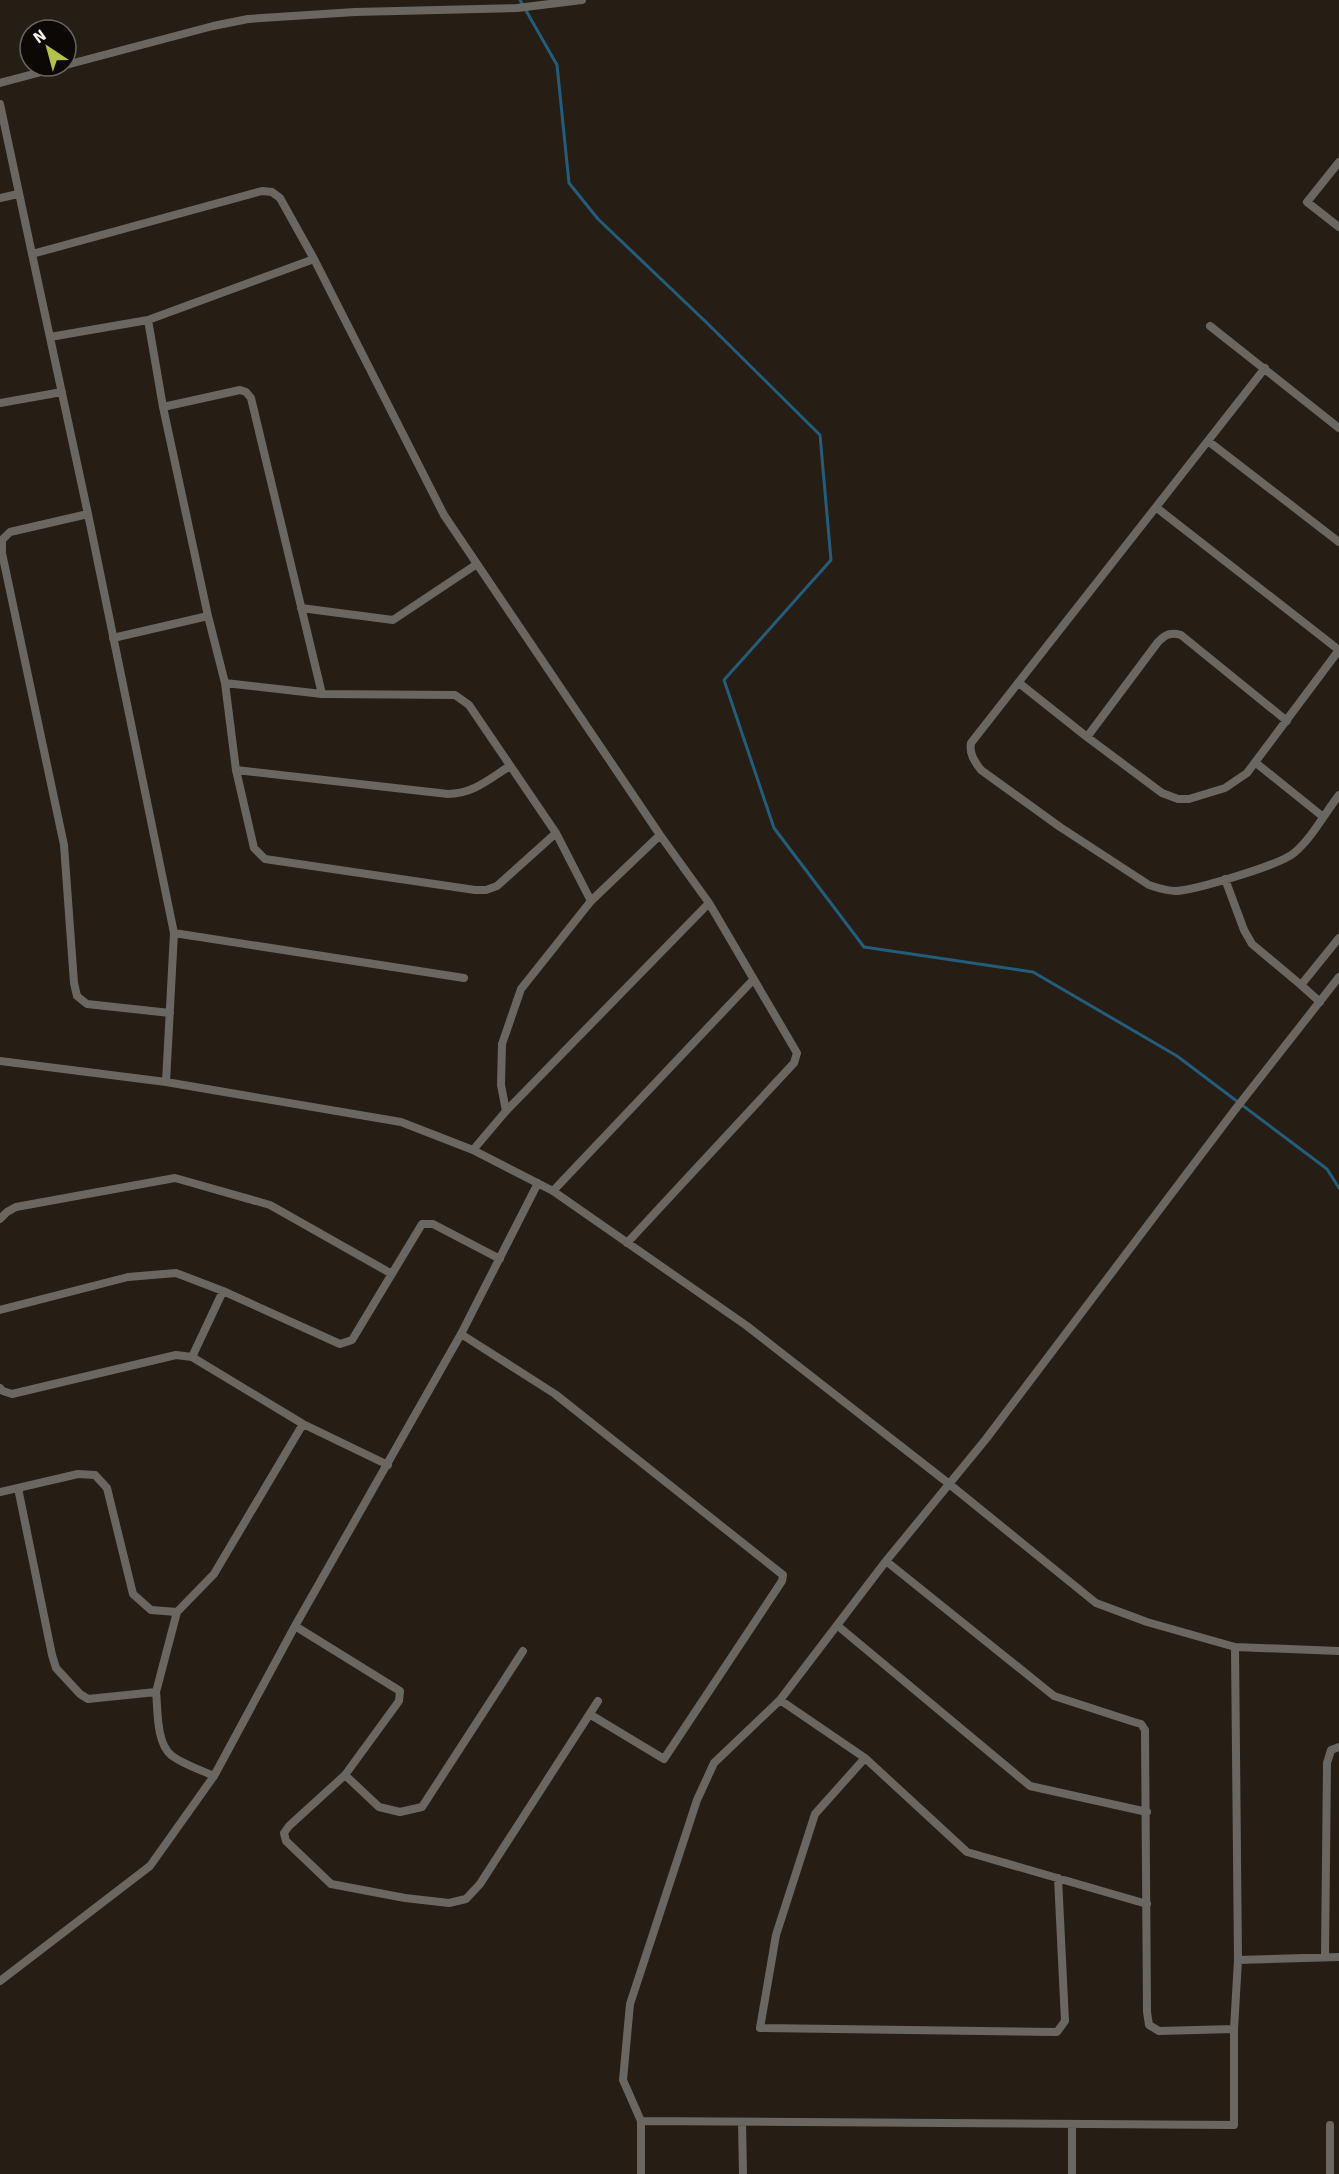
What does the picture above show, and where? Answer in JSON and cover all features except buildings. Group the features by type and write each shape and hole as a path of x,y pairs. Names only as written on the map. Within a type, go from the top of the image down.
{"street":[{"path":"78,62 213,26 248,20 356,12 517,8 582,0"},
{"path":"0,83 19,78"},
{"path":"0,104 51,337 174,933 166,1082"},
{"path":"1339,162 1307,202 1339,227"},
{"path":"32,254 262,191 272,192 280,198 314,259 444,515 660,835 709,903 797,1053 794,1063 627,1243"},
{"path":"0,198 18,194"},
{"path":"51,337 148,320 314,259"},
{"path":"148,320 163,407 208,616 225,683 236,770 254,848 265,859 486,890 497,886 556,833"},
{"path":"1210,326 1339,428"},
{"path":"1266,368 971,742 970,749 972,757 981,770 1060,827 1149,885 1163,890 1178,891 1283,860 1294,853 1339,795"},
{"path":"163,407 240,390 246,392 251,398 322,694"},
{"path":"0,403 62,392"},
{"path":"1208,441 1339,542"},
{"path":"1019,683 1086,737 1162,793 1189,799 1225,788 1247,773 1256,763 1339,650 1156,508"},
{"path":"88,514 10,532 2,540 2,553 64,845 74,983 77,996 87,1004 170,1013"},
{"path":"301,608 393,620 477,564"},
{"path":"113,638 208,616"},
{"path":"1086,737 1158,642 1167,634 1174,633 1181,635 1287,721"},
{"path":"225,683 322,694 455,695 469,705 556,833 591,901"},
{"path":"1256,763 1323,816"},
{"path":"236,770 462,794 510,766"},
{"path":"506,1111 501,1084 502,1044 521,989 591,901 660,835"},
{"path":"1225,879 1244,930 1252,944 1320,1002"},
{"path":"473,1150 506,1111 709,903"},
{"path":"174,933 464,978"},
{"path":"1301,985 1339,938"},
{"path":"641,2174 640,2121 623,2080 630,2004 694,1811 714,1763 780,1700 886,1561 986,1439 1234,1111 1339,977"},
{"path":"553,1191 753,980"},
{"path":"0,1061 166,1082 401,1122 473,1150 553,1191 747,1326 948,1483 1095,1603 1147,1622 1235,1647 1339,1651"},
{"path":"0,1219 16,1207 176,1178 270,1205 392,1274"},
{"path":"0,1981 150,1866 214,1776 295,1626 461,1334 538,1183"},
{"path":"0,1310 128,1277 176,1273 223,1291 340,1344 352,1340 422,1224 433,1224 500,1259"},
{"path":"192,1357 223,1291"},
{"path":"461,1334 555,1394 783,1575 782,1581 664,1759 591,1715"},
{"path":"1,1390 12,1394 176,1356 192,1357 303,1424 387,1465"},
{"path":"214,1776 172,1755 166,1748 162,1740 156,1692 177,1612 214,1574 303,1424"},
{"path":"0,1492 78,1474 95,1475 107,1488 133,1594 151,1610 177,1612"},
{"path":"18,1488 56,1668 80,1694 88,1699 156,1692"},
{"path":"886,1561 1054,1696 1141,1724 1145,1730 1147,2012 1149,2025 1159,2031 1234,2029"},
{"path":"295,1626 400,1691 399,1701 345,1775 284,1833 286,1841 331,1884 405,1898 449,1903 466,1899 480,1884 598,1701"},
{"path":"838,1626 1030,1786 1147,1812"},
{"path":"640,2121 1234,2125 1234,2029 1238,1960 1235,1647"},
{"path":"345,1775 379,1807 400,1812 422,1807 523,1651"},
{"path":"780,1700 865,1758 967,1852 1147,1904"},
{"path":"1326,1957 1327,1763 1331,1750 1339,1747"},
{"path":"865,1758 815,1814 776,1935 760,2028 1057,2032 1065,2021 1058,1878"},
{"path":"1238,1960 1339,1957"},
{"path":"742,2122 743,2174"},
{"path":"1072,2124 1072,2174"},
{"path":"1330,2125 1330,2174"}],"waterway":[{"path":"520,0 557,65 569,183 598,219 820,435 831,560 724,680 774,828 864,947 1033,972 1177,1056 1327,1169 1339,1188"}]}
